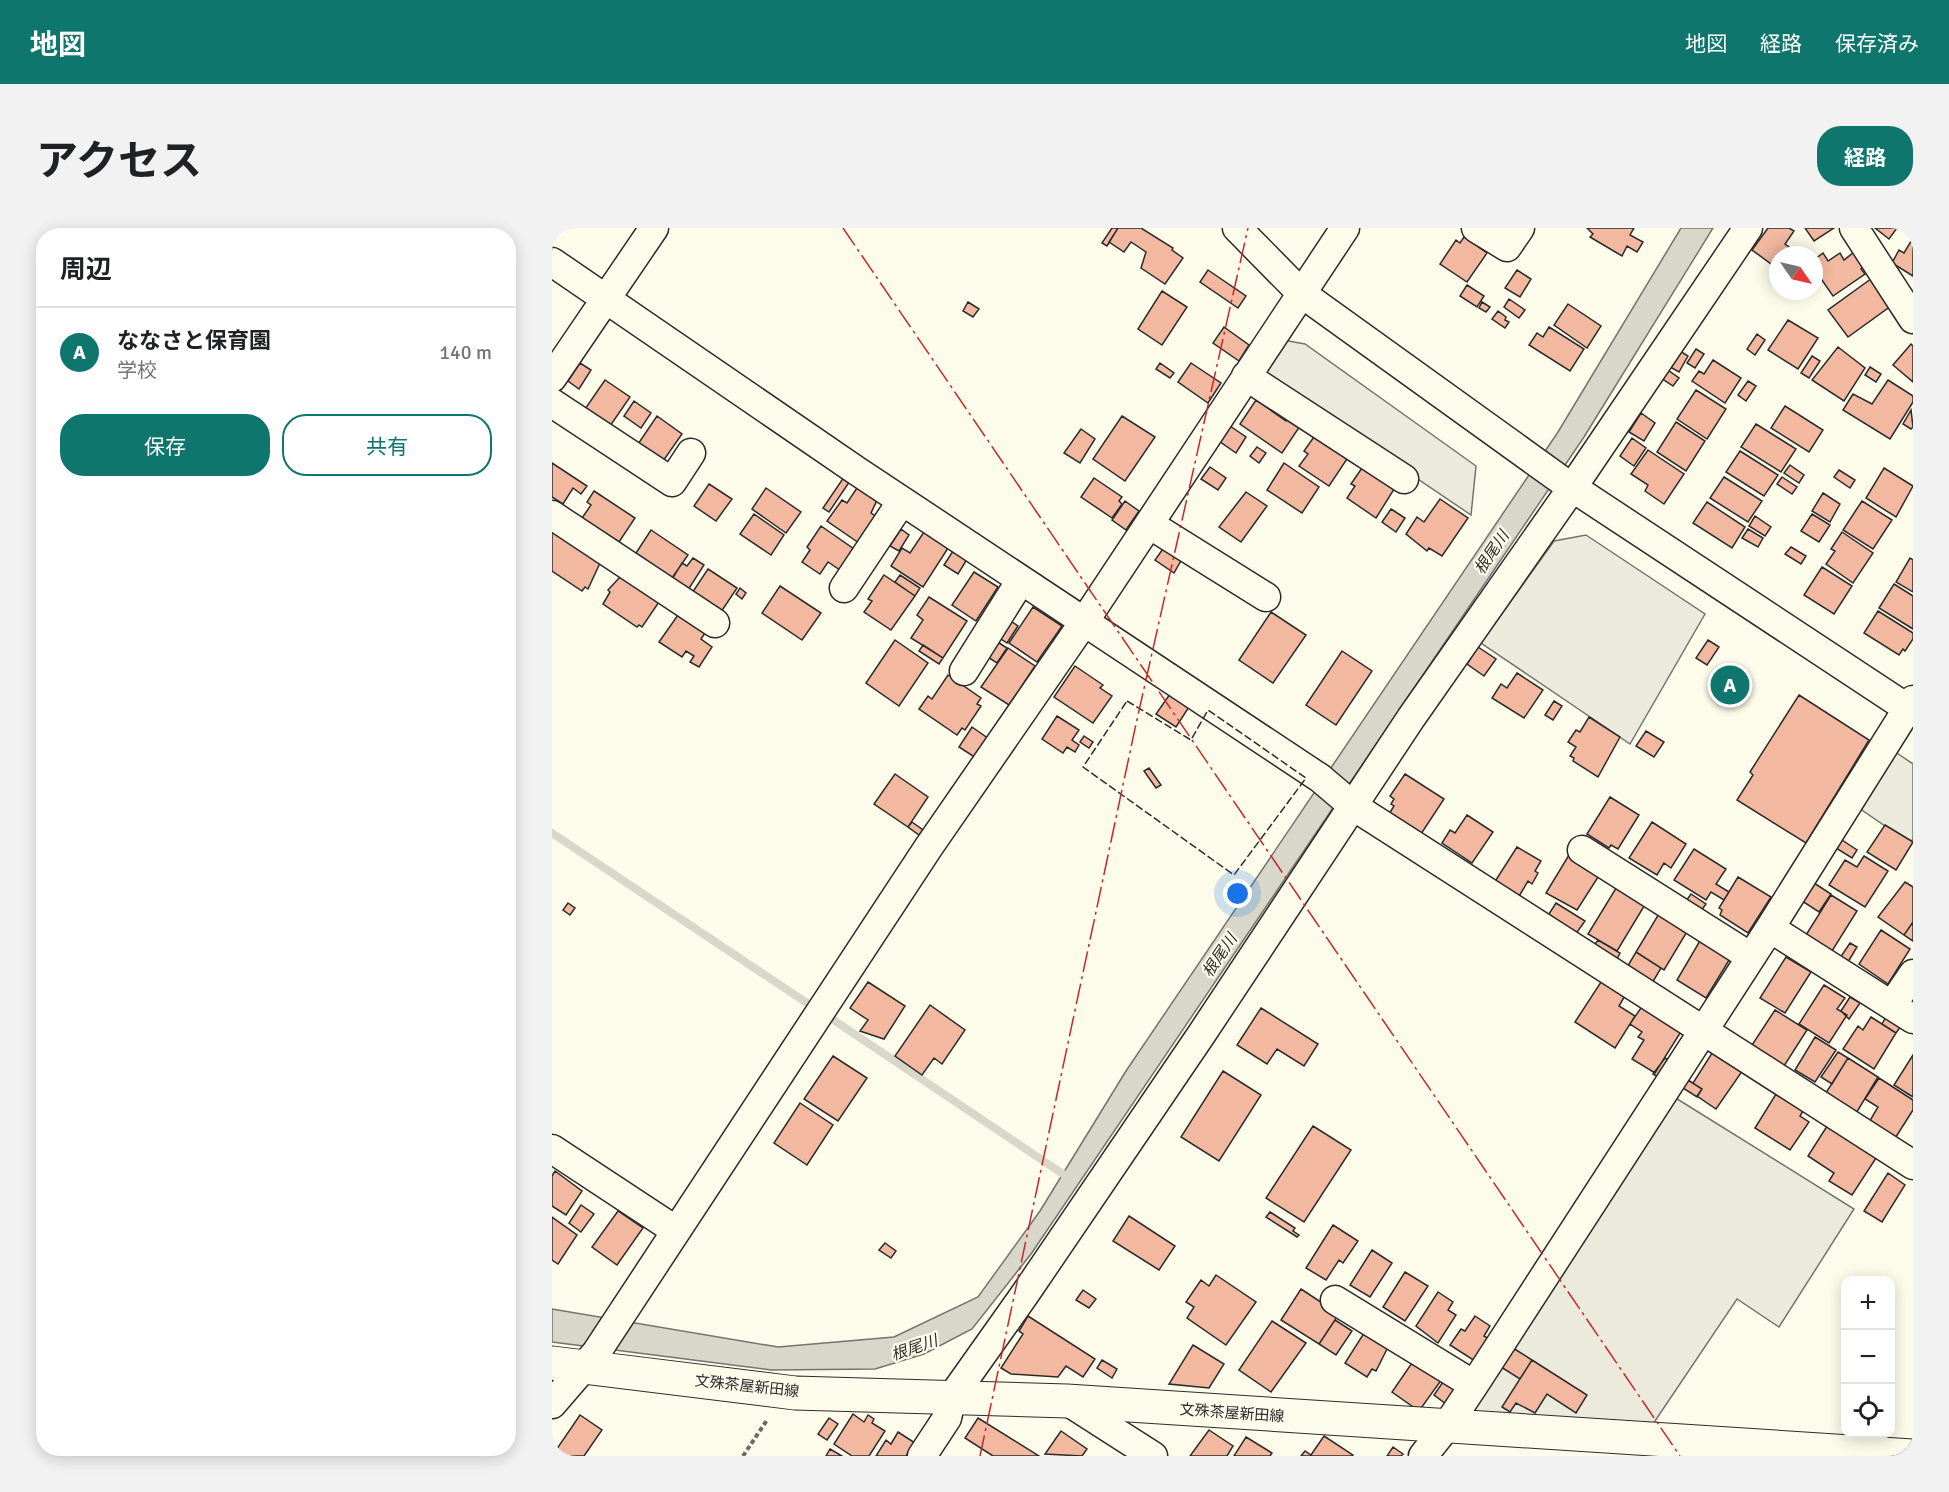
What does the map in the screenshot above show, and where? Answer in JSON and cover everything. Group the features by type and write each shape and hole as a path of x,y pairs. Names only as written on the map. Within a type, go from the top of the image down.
{"main road":[{"name":"文殊茶屋新田線","path":"552,1363 591,1360 786,1391 1067,1401 1913,1456"}],"street":[{"path":"552,378 654,228"},
{"path":"1238,228 1301,293 1567,484 1911,706 1474,1385 1423,1456"},
{"path":"552,1404 591,1360 620,1317 928,848 1149,524 1345,228"},
{"path":"1476,228 1507,247 1520,228"},
{"path":"922,1456 947,1418 952,1396 1025,1294 1348,802 1411,718 1567,484 1748,228"},
{"path":"1854,228 1913,319"},
{"path":"552,262 902,501 1320,777 1348,802 1913,1165"},
{"path":"1246,376 1404,479"},
{"path":"552,403 672,482 691,453"},
{"path":"844,588 902,501"},
{"path":"552,515 715,623"},
{"path":"1149,524 1266,597"},
{"path":"964,671 1021,580"},
{"path":"1582,850 1751,957"},
{"path":"1770,928 1902,1012 1913,974"},
{"path":"552,1149 675,1230"},
{"path":"1335,1300 1474,1385"},
{"path":"1067,1401 1153,1456"}],"path":[{"path":"743,1456 786,1391"}],"shaded area":[{"path":"1283,340 1305,344 1476,466 1471,515 1261,373"},
{"path":"1586,535 1705,614 1630,744 1481,643 1554,541"},
{"path":"1894,751 1913,764 1913,839 1910,843 1856,806"},
{"path":"1674,1097 1854,1209 1779,1327 1737,1299 1653,1424 1469,1416"}],"water":[{"name":"根尾川","path":"1681,228 1713,228 1584,437 1031,1254 972,1329 924,1354 875,1369 771,1370 552,1342 552,1309 778,1347 894,1337 978,1297 1040,1211 1126,1071 1558,432"}],"building":[{"path":"1112,228 1118,228 1107,246 1102,243"},
{"path":"1118,228 1141,228 1173,248 1172,250 1183,258 1165,284 1141,268 1146,252 1131,242 1124,252 1109,242"},
{"path":"1587,228 1634,228 1630,235 1643,242 1637,252 1627,246 1622,256 1590,237 1593,234"},
{"path":"1768,228 1789,228 1794,231 1785,244 1788,246 1769,246 1769,262 1752,250"},
{"path":"1805,228 1834,228 1814,241"},
{"path":"1875,228 1897,228 1889,239"},
{"path":"1464,237 1487,253 1467,282 1440,264 1456,240 1460,243"},
{"path":"1913,238 1913,276 1892,263 1899,250 1904,253"},
{"path":"1854,252 1864,267 1861,269 1865,274 1833,296 1823,282 1823,253 1828,261 1840,253 1844,260"},
{"path":"1208,270 1246,296 1238,308 1200,282"},
{"path":"1517,270 1531,279 1520,297 1505,288"},
{"path":"1875,276 1895,303 1848,337 1828,310"},
{"path":"1467,285 1484,296 1477,307 1460,296"},
{"path":"1162,291 1187,307 1162,345 1138,329"},
{"path":"1509,299 1525,310 1519,318 1504,307"},
{"path":"968,302 979,309 973,317 963,311"},
{"path":"1482,302 1490,307 1486,312 1479,308"},
{"path":"1568,304 1601,326 1587,348 1554,325"},
{"path":"1498,311 1509,322 1505,328 1492,319"},
{"path":"1788,320 1818,338 1798,369 1768,350"},
{"path":"1224,327 1249,345 1239,361 1213,343"},
{"path":"1549,327 1584,349 1570,371 1529,345 1537,333 1543,337"},
{"path":"1757,334 1765,340 1755,355 1747,349"},
{"path":"1911,344 1913,346 1913,382 1893,365"},
{"path":"1838,347 1865,368 1844,401 1812,380"},
{"path":"1675,348 1688,356 1679,372 1665,364"},
{"path":"1696,349 1704,354 1695,368 1687,363"},
{"path":"1812,356 1820,361 1809,378 1801,373"},
{"path":"1713,360 1741,378 1725,403 1692,381 1699,371 1704,374"},
{"path":"580,363 591,370 579,389 568,381"},
{"path":"1160,363 1174,373 1170,378 1156,369"},
{"path":"1191,363 1221,383 1208,403 1178,382"},
{"path":"1870,367 1881,374 1876,382 1865,375"},
{"path":"1665,368 1679,378 1673,386 1658,376"},
{"path":"605,380 630,397 608,429 583,412"},
{"path":"1888,380 1913,396 1913,402 1890,439 1843,410 1853,394 1872,404"},
{"path":"1748,381 1756,386 1746,401 1738,395"},
{"path":"1696,390 1726,409 1707,439 1677,419"},
{"path":"1256,400 1286,421 1290,415 1302,423 1282,453 1240,424"},
{"path":"634,401 651,413 641,428 624,416"},
{"path":"1785,406 1823,430 1809,452 1771,428"},
{"path":"1911,410 1913,427 1911,429 1903,424"},
{"path":"1641,413 1655,423 1644,441 1629,432"},
{"path":"657,416 682,434 661,464 636,447"},
{"path":"1122,416 1155,437 1125,481 1093,459"},
{"path":"1676,422 1705,441 1686,471 1657,452"},
{"path":"1756,424 1796,449 1781,472 1741,447"},
{"path":"1230,426 1246,437 1236,453 1219,441"},
{"path":"1081,429 1095,439 1080,463 1064,453"},
{"path":"1316,434 1349,456 1329,486 1299,466 1308,454 1304,451"},
{"path":"1632,438 1646,448 1634,466 1620,456"},
{"path":"1257,447 1266,453 1259,463 1250,456"},
{"path":"1648,450 1684,474 1664,504 1645,491 1648,485 1631,474"},
{"path":"1740,451 1778,475 1764,496 1726,472"},
{"path":"552,463 587,486 581,494 573,488 563,504 552,497"},
{"path":"1284,463 1319,487 1302,513 1267,490"},
{"path":"1364,465 1396,486 1376,518 1347,498 1355,486 1351,484"},
{"path":"1790,465 1804,475 1799,483 1784,473"},
{"path":"1210,467 1226,478 1218,490 1201,479"},
{"path":"1884,468 1913,486 1896,517 1866,498"},
{"path":"1839,470 1855,480 1850,488 1834,477"},
{"path":"844,477 850,481 829,512 823,508"},
{"path":"1724,477 1762,501 1748,522 1710,498"},
{"path":"1782,477 1797,487 1792,494 1777,484"},
{"path":"1094,478 1122,497 1119,501 1122,504 1112,518 1081,497"},
{"path":"709,484 732,499 716,521 694,506"},
{"path":"859,485 878,498 871,513 877,517 859,543 827,521 842,500 847,503"},
{"path":"766,488 801,512 786,533 752,509"},
{"path":"594,491 635,518 619,542 582,518 591,505 587,502"},
{"path":"1246,492 1267,506 1241,542 1219,527"},
{"path":"1823,493 1840,504 1830,522 1812,511"},
{"path":"1440,499 1468,518 1442,556 1429,548 1427,551 1406,534 1417,517 1424,522"},
{"path":"1125,501 1139,511 1126,530 1112,520"},
{"path":"1862,501 1892,520 1873,549 1843,530"},
{"path":"1707,502 1745,527 1732,548 1693,523"},
{"path":"1391,509 1405,518 1396,532 1382,522"},
{"path":"754,514 784,535 771,555 740,534"},
{"path":"1812,514 1830,525 1819,542 1801,531"},
{"path":"1755,516 1771,527 1765,536 1749,526"},
{"path":"821,526 854,549 840,570 828,562 820,574 802,562 810,550 807,547"},
{"path":"901,529 909,535 899,551 890,546"},
{"path":"926,529 950,545 923,587 891,566 902,548 910,553"},
{"path":"1748,529 1763,538 1758,547 1742,538"},
{"path":"651,530 688,555 672,578 636,553"},
{"path":"552,531 600,563 588,589 585,587 582,591 552,571"},
{"path":"1842,532 1873,553 1853,583 1826,564 1835,551 1831,549"},
{"path":"1165,546 1183,557 1174,573 1155,560"},
{"path":"1791,547 1806,556 1801,564 1785,554"},
{"path":"955,548 969,556 958,574 944,565"},
{"path":"693,558 704,565 688,590 672,579 682,563 687,566"},
{"path":"1910,558 1913,560 1913,592 1896,582"},
{"path":"1822,567 1852,586 1834,614 1804,595"},
{"path":"708,569 737,588 721,612 692,593"},
{"path":"974,572 998,587 976,621 952,605"},
{"path":"884,575 915,596 891,630 864,612 872,601 868,599"},
{"path":"900,575 920,588 915,596 895,582"},
{"path":"621,576 659,602 642,627 639,625 637,627 603,604 610,592 608,590"},
{"path":"1894,584 1913,596 1913,629 1879,608"},
{"path":"780,586 821,613 802,640 762,613"},
{"path":"740,588 746,593 742,599 736,594"},
{"path":"929,597 967,621 943,658 911,638 923,620 917,615"},
{"path":"1033,607 1062,626 1037,662 1009,643"},
{"path":"1878,611 1913,633 1913,639 1905,651 1903,649 1899,655 1864,633"},
{"path":"1271,612 1306,635 1273,683 1239,660"},
{"path":"678,615 705,633 701,639 712,647 699,667 690,662 694,656 686,651 682,657 659,642"},
{"path":"1006,618 1018,626 1007,643 995,635"},
{"path":"993,639 1007,648 997,663 983,654"},
{"path":"895,640 928,663 899,706 866,683"},
{"path":"1708,640 1719,647 1707,665 1696,658"},
{"path":"923,645 943,658 939,664 919,651"},
{"path":"1478,647 1496,659 1484,676 1467,664"},
{"path":"1008,648 1035,666 1009,705 981,687"},
{"path":"1342,651 1372,671 1336,725 1306,705"},
{"path":"1075,666 1103,685 1100,688 1112,696 1093,723 1054,697"},
{"path":"1517,673 1543,690 1524,718 1492,698 1501,684 1507,688"},
{"path":"948,675 981,698 977,704 981,706 965,730 962,728 957,735 919,709 928,696 932,699"},
{"path":"1170,694 1189,707 1176,727 1156,714"},
{"path":"1799,695 1869,740 1806,843 1737,800 1753,775 1750,772"},
{"path":"1554,701 1562,706 1553,720 1545,715"},
{"path":"1057,716 1079,730 1072,740 1079,745 1075,752 1067,747 1063,753 1042,739"},
{"path":"1589,717 1620,737 1598,777 1573,761 1574,758 1570,756 1576,747 1568,742 1576,730 1580,732"},
{"path":"972,727 989,739 976,758 959,747"},
{"path":"1646,731 1664,742 1654,757 1636,746"},
{"path":"1084,736 1093,742 1089,748 1080,742"},
{"path":"1149,768 1161,785 1156,788 1144,771"},
{"path":"895,774 928,797 908,827 874,804"},
{"path":"1405,774 1444,799 1421,834 1389,814 1394,806 1391,804 1394,799 1390,796"},
{"path":"1610,797 1639,815 1618,849 1611,845 1609,848 1587,834"},
{"path":"1467,815 1493,832 1472,863 1442,843 1450,830 1455,833"},
{"path":"912,822 923,830 919,835 908,827"},
{"path":"1652,822 1686,844 1671,868 1664,863 1657,875 1629,858"},
{"path":"1885,825 1913,842 1896,870 1867,852"},
{"path":"1842,840 1857,850 1852,858 1836,848"},
{"path":"1517,847 1541,861 1535,871 1538,873 1532,884 1528,881 1518,898 1494,883"},
{"path":"1694,849 1726,869 1716,884 1729,892 1724,900 1711,892 1706,900 1674,880"},
{"path":"1569,855 1600,874 1577,910 1546,893"},
{"path":"1864,856 1888,871 1865,907 1829,885 1845,860 1857,867"},
{"path":"1738,877 1771,897 1748,933 1720,915 1722,910 1719,908"},
{"path":"1905,882 1913,887 1913,922 1904,935 1878,917"},
{"path":"1814,883 1831,894 1819,912 1802,901"},
{"path":"1618,885 1646,903 1617,951 1588,934"},
{"path":"1691,894 1706,904 1701,911 1686,901"},
{"path":"1831,895 1857,911 1832,951 1806,935"},
{"path":"568,903 575,908 570,915 563,910"},
{"path":"1556,903 1585,921 1575,935 1547,917"},
{"path":"1660,912 1688,930 1664,970 1636,952"},
{"path":"1913,922 1913,941 1904,935"},
{"path":"1881,930 1910,949 1888,984 1859,964"},
{"path":"1701,939 1731,957 1706,998 1677,980"},
{"path":"1598,940 1620,953 1616,961 1593,947"},
{"path":"1850,943 1857,947 1848,962 1840,958"},
{"path":"1636,952 1661,968 1651,985 1626,969"},
{"path":"1786,957 1811,972 1785,1013 1760,998"},
{"path":"1603,979 1626,994 1619,1006 1635,1016 1615,1048 1575,1022"},
{"path":"868,982 905,1006 884,1039 860,1031 868,1020 850,1008"},
{"path":"1824,985 1845,998 1837,1009 1847,1015 1829,1043 1799,1024"},
{"path":"1850,997 1860,1003 1849,1019 1841,1011"},
{"path":"930,1005 965,1030 942,1064 934,1058 922,1075 895,1056"},
{"path":"1643,1005 1682,1030 1655,1073 1632,1059 1644,1040 1638,1037 1642,1032 1630,1024"},
{"path":"1261,1008 1318,1044 1304,1066 1277,1049 1267,1064 1237,1045"},
{"path":"1775,1010 1807,1030 1784,1066 1752,1045"},
{"path":"1871,1017 1896,1033 1874,1069 1843,1049 1858,1026 1863,1030"},
{"path":"1886,1017 1901,1026 1896,1033 1882,1024"},
{"path":"1815,1037 1836,1050 1815,1082 1795,1070"},
{"path":"1714,1050 1743,1070 1716,1109 1697,1096 1702,1089 1693,1083"},
{"path":"1838,1052 1848,1058 1832,1084 1821,1077"},
{"path":"1913,1055 1913,1097 1894,1085"},
{"path":"833,1056 867,1078 838,1121 804,1099"},
{"path":"1665,1058 1669,1060 1658,1077 1653,1074"},
{"path":"1848,1058 1878,1077 1855,1115 1824,1096"},
{"path":"1223,1071 1261,1095 1219,1161 1181,1137"},
{"path":"1879,1078 1913,1100 1913,1110 1894,1140 1868,1124 1878,1107 1865,1099"},
{"path":"1688,1080 1702,1089 1697,1097 1683,1088"},
{"path":"1776,1094 1803,1111 1800,1116 1809,1122 1790,1150 1755,1128"},
{"path":"800,1103 833,1125 807,1165 774,1143"},
{"path":"1829,1123 1878,1155 1852,1195 1829,1181 1834,1173 1808,1156"},
{"path":"1313,1126 1351,1150 1304,1222 1266,1198"},
{"path":"555,1171 582,1191 566,1215 552,1206 552,1176"},
{"path":"1888,1173 1905,1185 1882,1222 1864,1211"},
{"path":"581,1205 594,1214 581,1232 569,1223"},
{"path":"618,1211 643,1228 617,1265 592,1247"},
{"path":"1270,1212 1295,1228 1293,1231 1299,1235 1297,1237 1266,1217"},
{"path":"1129,1216 1175,1246 1159,1270 1113,1241"},
{"path":"552,1217 577,1235 558,1264 552,1260"},
{"path":"1333,1225 1358,1241 1343,1263 1339,1260 1326,1280 1306,1268"},
{"path":"885,1243 896,1251 891,1258 879,1250"},
{"path":"1372,1250 1392,1263 1370,1297 1350,1285"},
{"path":"1405,1272 1428,1286 1405,1321 1383,1307"},
{"path":"1216,1275 1256,1302 1226,1345 1187,1318 1194,1307 1186,1302 1201,1280 1209,1286"},
{"path":"1301,1289 1339,1314 1319,1344 1281,1320"},
{"path":"1083,1290 1096,1299 1089,1308 1076,1300"},
{"path":"1438,1292 1453,1302 1448,1310 1456,1315 1438,1343 1416,1326"},
{"path":"1028,1316 1095,1359 1083,1377 1066,1366 1058,1377 1011,1374 1001,1368 1023,1334 1019,1331"},
{"path":"1475,1316 1490,1326 1484,1336 1492,1341 1478,1363 1450,1345 1461,1329 1465,1331"},
{"path":"1335,1320 1352,1331 1336,1355 1319,1344"},
{"path":"1272,1321 1306,1343 1271,1392 1239,1370"},
{"path":"1366,1330 1389,1345 1376,1371 1372,1369 1367,1377 1345,1363"},
{"path":"1193,1345 1224,1364 1209,1388 1169,1384"},
{"path":"1513,1348 1532,1360 1520,1379 1501,1367"},
{"path":"1102,1360 1117,1369 1112,1378 1097,1368"},
{"path":"1414,1360 1442,1379 1419,1411 1392,1392"},
{"path":"1532,1360 1587,1395 1576,1413 1547,1394 1535,1413 1516,1403 1510,1412 1502,1407"},
{"path":"1445,1379 1457,1388 1446,1404 1434,1395"},
{"path":"853,1414 864,1422 868,1415 874,1419 872,1423 885,1431 869,1456 852,1456 834,1444"},
{"path":"580,1415 602,1430 584,1456 552,1456"},
{"path":"829,1418 838,1424 827,1440 818,1434"},
{"path":"978,1418 1039,1456 993,1456 965,1438"},
{"path":"1209,1430 1233,1446 1227,1456 1190,1456"},
{"path":"1061,1431 1087,1449 1082,1456 1045,1454"},
{"path":"898,1432 915,1443 906,1456 876,1456 886,1440 891,1444"},
{"path":"1324,1436 1353,1455 1301,1456 1305,1451 1311,1455"},
{"path":"1246,1437 1272,1453 1270,1456 1234,1456"},
{"path":"1393,1447 1403,1454 1387,1456"},
{"path":"830,1449 842,1456 826,1456"}],"waterway":[{"path":"552,833 816,1009"},
{"path":"826,1015 1069,1178"}],"fence":[{"path":"1127,701 1191,740 1208,710 1306,778 1234,875 1083,767 1127,701"}],"power":[{"path":"843,228 1680,1456"},
{"path":"980,1456 1136,724 1248,228"}],"place":[{"name":"ななさと保育園","path":"1730,685"}]}
